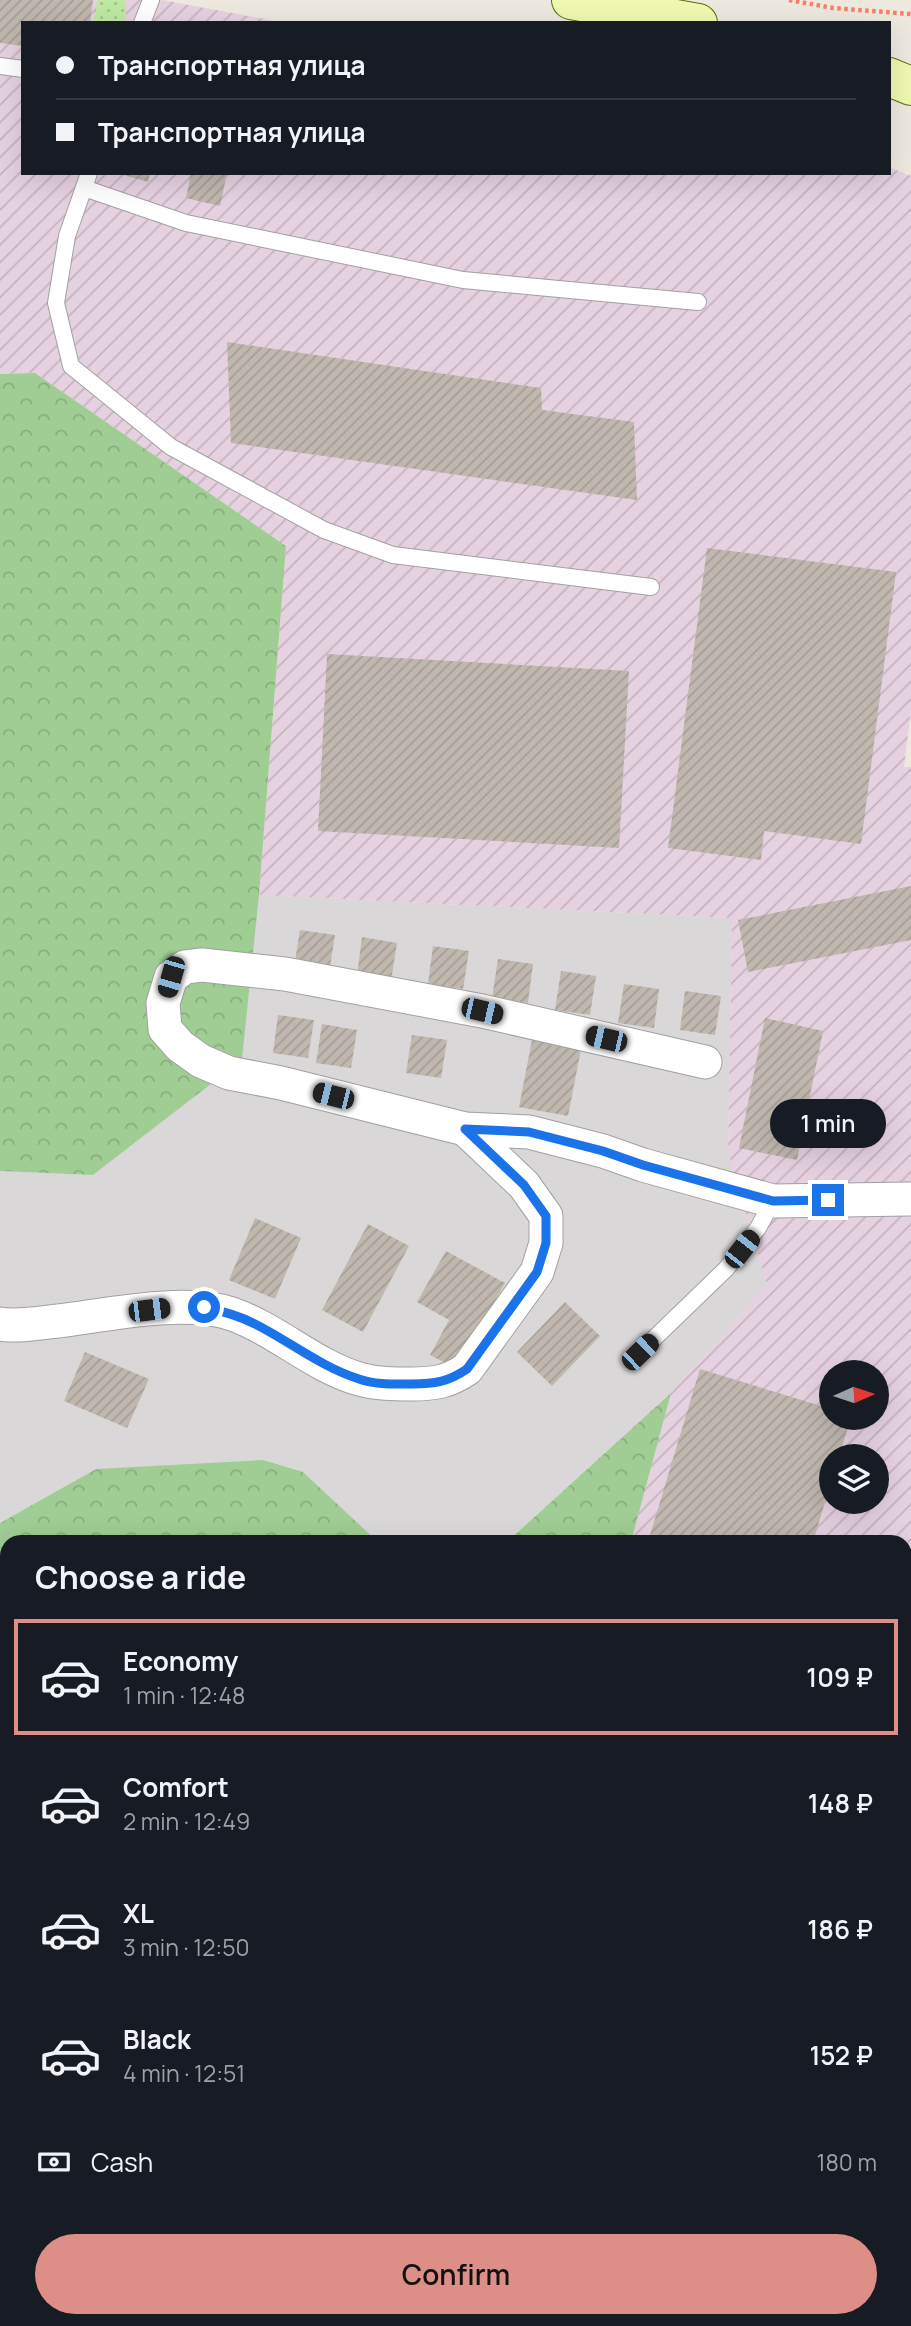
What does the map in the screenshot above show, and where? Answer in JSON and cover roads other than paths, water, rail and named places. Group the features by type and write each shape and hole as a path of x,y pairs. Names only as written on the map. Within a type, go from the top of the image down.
{"main road":[{"path":"571,0 687,21"},
{"path":"891,54 911,57"},
{"path":"891,78 911,86"}],"street":[{"path":"705,1062 482,1011 285,974 202,965 185,967 171,977 163,1003 165,1028 180,1046 201,1061 229,1073 281,1083 465,1129 529,1132 773,1201 911,1199"},
{"path":"0,1324 29,1325 174,1307 204,1307 231,1313 255,1324 358,1379 384,1384 436,1384 453,1379 467,1369 537,1272 546,1243 546,1216 524,1185 465,1129"}],"lane":[{"path":"143,21 151,0"},
{"path":"0,66 21,69"},
{"path":"651,587 393,555 324,530 171,447 71,366 56,303 67,236 86,181 186,223 463,280 698,302"},
{"path":"640,1352 726,1269 758,1228 773,1201"}]}
